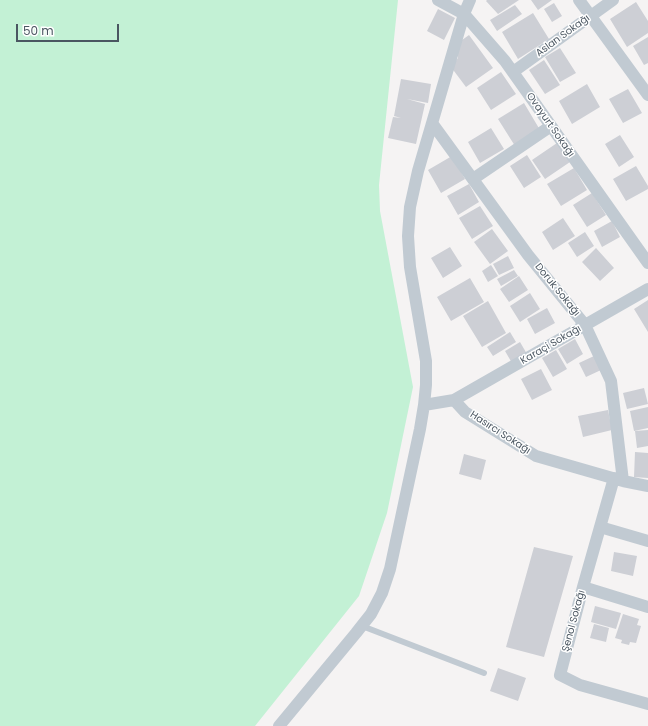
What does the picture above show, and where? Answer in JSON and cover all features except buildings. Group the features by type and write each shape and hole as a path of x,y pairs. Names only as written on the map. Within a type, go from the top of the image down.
{"street":[{"name":"Ovayurt Sokağı","path":"438,0 464,14 505,61 648,263"},
{"path":"279,726 371,614 382,593 390,569 424,405 426,385 426,361 410,267 408,236 410,207 418,171 464,14 470,0"},
{"path":"579,0 648,95"},
{"name":"Aslan Sokağı","path":"513,72 612,0"},
{"name":"Doruk Sokağı","path":"432,124 528,255 585,325 611,381 618,479"},
{"path":"473,179 551,126"},
{"name":"Karaçi Sokağı","path":"454,400 648,289"},
{"path":"424,405 454,400"},
{"name":"Hasırcı Sokağı","path":"454,400 465,412 536,456 648,486"},
{"name":"Şenol Sokağı","path":"618,479 600,527 560,675 580,685 648,704"},
{"path":"600,527 648,541"},
{"path":"583,588 648,607"}],"lane":[{"path":"362,626 484,673"}],"green space":[{"path":"0,0 398,0 379,185 380,211 413,387 387,513 359,596 255,726 0,726"}]}
